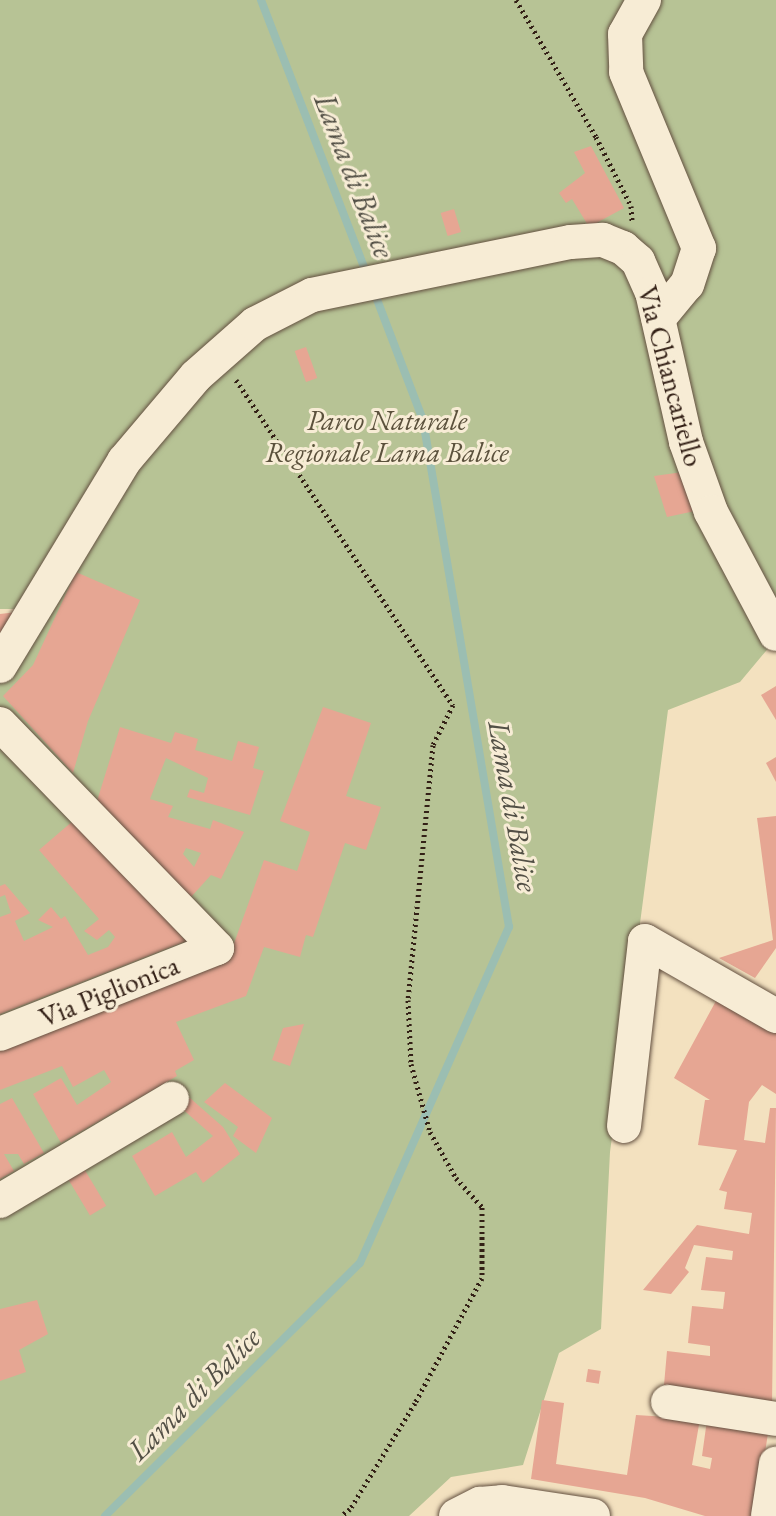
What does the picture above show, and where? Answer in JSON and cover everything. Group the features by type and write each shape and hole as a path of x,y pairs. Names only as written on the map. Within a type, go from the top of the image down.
{"street":[{"path":"644,0 625,34 626,72 699,248 687,284 658,319"},
{"path":"0,666 124,461 220,356 255,324 312,295 388,278 571,242 603,240 623,248"},
{"name":"Via Chiancariello","path":"623,248 638,261 658,319 686,442 711,512 776,634"},
{"name":"Via Piglionica","path":"0,724 217,948 0,1034"},
{"path":"624,1126 645,941 776,1016"},
{"path":"0,1201 172,1099"},
{"path":"668,1402 776,1419"},
{"path":"768,1516 776,1464"},
{"path":"456,1516 480,1504 502,1502 593,1516"}],"path":[{"path":"516,0 631,206 633,232 623,248"},
{"path":"220,356 453,705 433,745 408,1000 411,1064 430,1132 456,1178 482,1207 482,1278 415,1403 341,1516"}],"green space":[{"name":"Parco Naturale Regionale Lama Balice","path":"0,0 776,0 776,639 740,682 668,710 610,1152 601,1329 559,1353 523,1465 451,1477 409,1516 0,1516 0,644 23,609 0,609"}],"building":[{"path":"591,146 624,208 589,227 572,199 566,203 559,193 585,173 574,152"},
{"path":"454,209 461,232 448,236 441,213"},
{"path":"306,347 317,378 306,382 295,351"},
{"path":"683,472 695,511 667,517 654,476"},
{"path":"76,572 140,600 88,721 73,773 3,696 33,665"},
{"path":"17,612 0,645 0,614"},
{"path":"776,686 776,720 761,695"},
{"path":"323,707 371,723 346,796 381,807 366,850 345,843 313,937 306,935 300,957 264,947 246,996 176,1022 194,1060 175,1071 177,1076 61,1143 33,1094 61,1078 77,1105 111,1082 104,1070 73,1087 62,1066 0,1090 0,1047 228,960 264,860 297,871 310,832 280,821"},
{"path":"120,727 171,743 175,732 198,739 195,750 232,761 238,741 259,747 253,768 264,771 250,815 187,797 190,789 204,793 208,778 166,758 150,799 173,806 168,817 210,829 213,820 244,832 221,879 211,875 191,897 97,801","holes":["186,848 201,853 194,867 183,854"]},
{"path":"776,757 776,782 766,763"},
{"path":"776,816 776,948 755,978 719,958 773,940 757,818"},
{"path":"74,820 186,941 0,1014 0,917 11,913 5,895 0,897 0,886 5,884 30,913 15,921 24,941 53,927 38,920 51,907 61,919 65,916 88,955 108,947 115,937 109,930 97,940 84,931 99,919 39,850"},
{"path":"717,999 776,1031 776,1094 762,1085 749,1102 744,1140 765,1143 770,1108 776,1108 772,1405 664,1385 667,1351 710,1356 710,1346 688,1343 692,1306 723,1309 725,1292 701,1290 706,1257 732,1260 733,1251 694,1245 685,1268 689,1272 671,1294 643,1290 697,1225 749,1234 752,1213 724,1209 727,1192 719,1190 737,1150 698,1145 705,1100 710,1100 674,1078"},
{"path":"304,1024 290,1066 272,1060 283,1028"},
{"path":"225,1083 272,1118 256,1153 233,1136 238,1127 204,1102"},
{"path":"12,1098 44,1153 24,1164 18,1154 4,1154 14,1171 0,1179 0,1104"},
{"path":"190,1098 223,1127 240,1154 203,1183 196,1172 155,1196 132,1156 172,1132 186,1157 213,1136 179,1106"},
{"path":"80,1162 106,1206 90,1216 64,1172"},
{"path":"37,1300 48,1334 19,1350 26,1372 0,1381 0,1309"},
{"path":"588,1369 601,1371 599,1384 586,1382"},
{"path":"542,1400 564,1403 556,1464 627,1475 636,1415 700,1419 692,1465 710,1469 712,1458 702,1456 707,1420 769,1427 755,1516 705,1516 645,1498 531,1479"}],"waterway":[{"name":"Lama di Balice","path":"261,0 367,275"},
{"name":"Lama di Balice","path":"105,1516 360,1263 509,927 423,420 374,292"}]}
